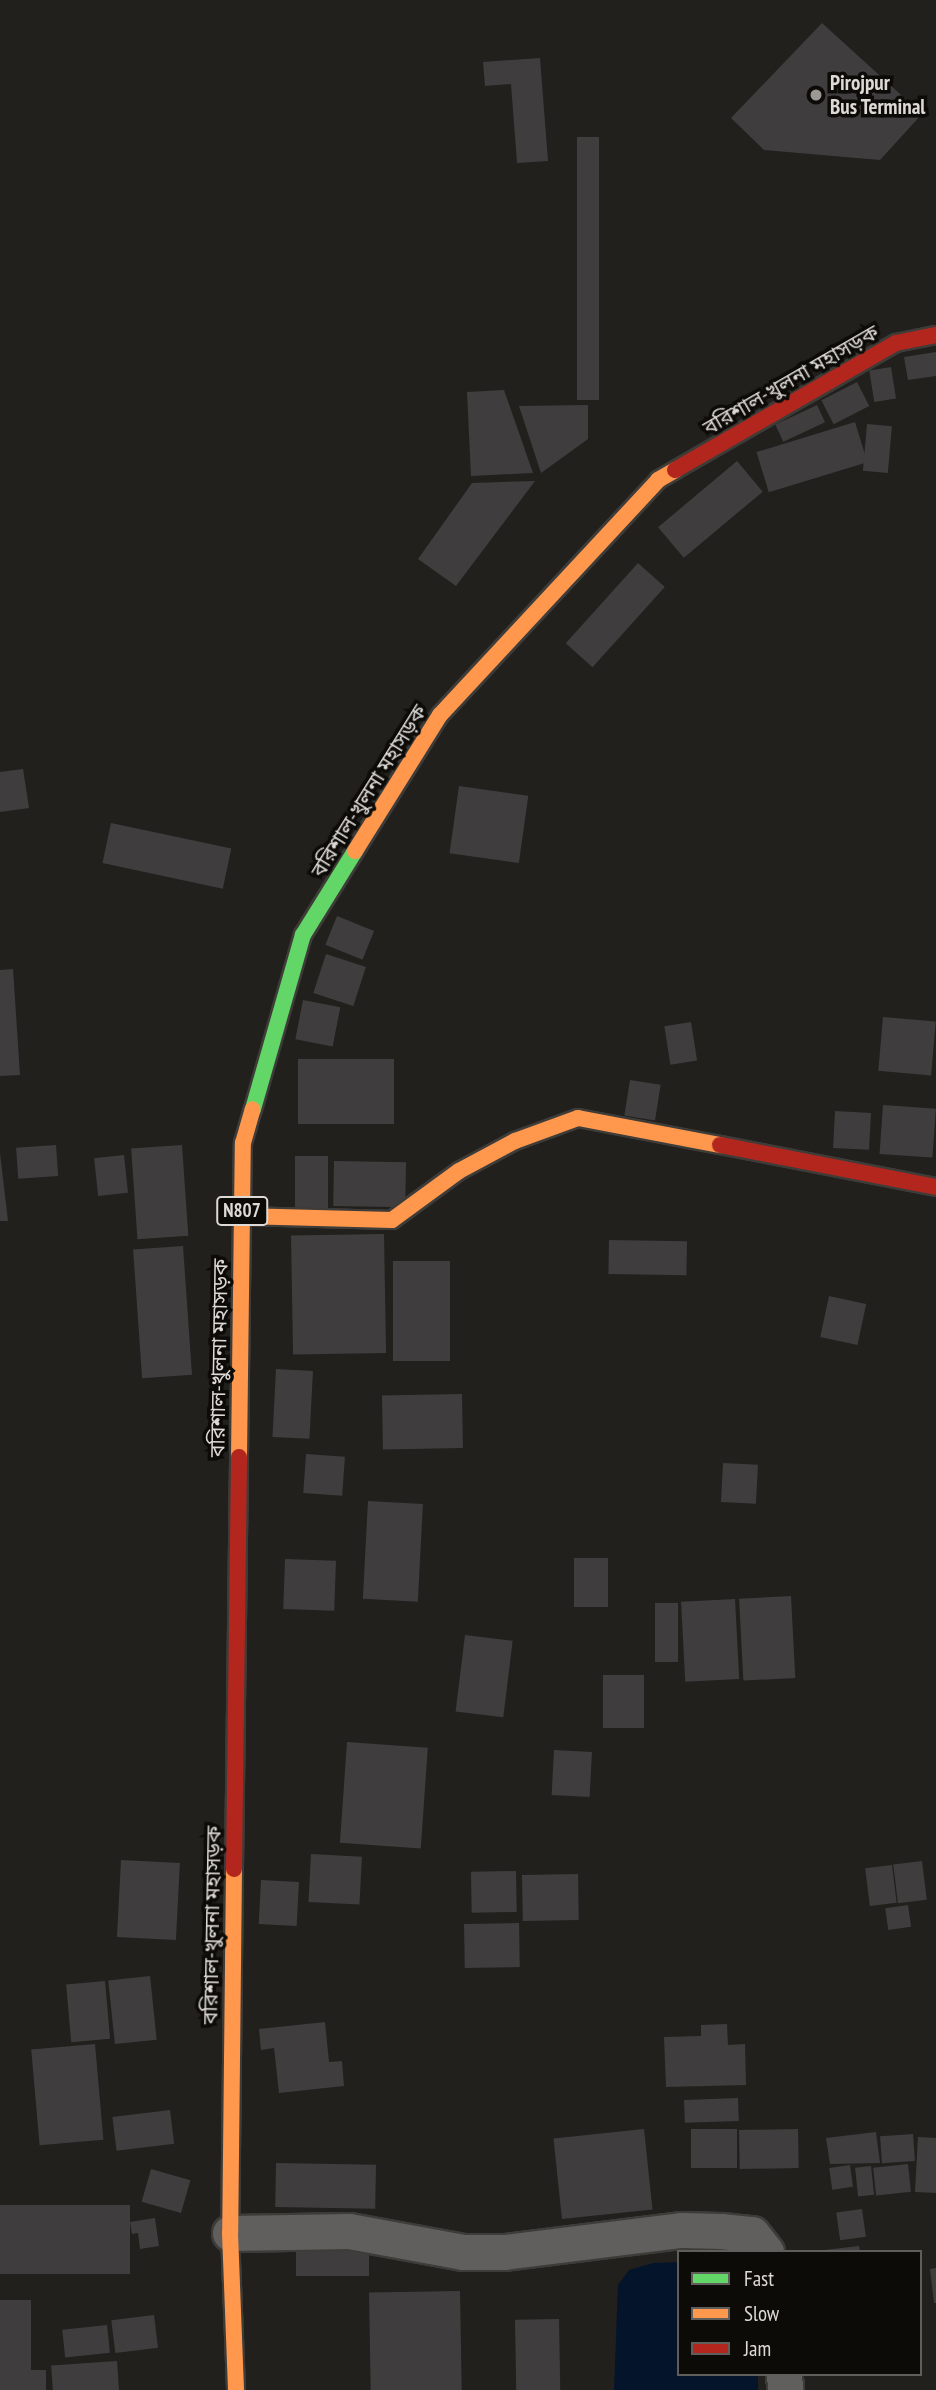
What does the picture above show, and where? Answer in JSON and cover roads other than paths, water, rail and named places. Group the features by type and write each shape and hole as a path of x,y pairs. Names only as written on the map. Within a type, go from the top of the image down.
{"main road":[{"name":"বরিশাল-খুলনা মহাসড়ক","path":"236,2390 230,2234 243,1143 303,935 440,715 658,480 896,344 936,335"},
{"path":"242,1216 392,1220 458,1171 515,1142 578,1118 936,1186"}],"street":[{"path":"230,2234 349,2231 463,2252 504,2252 681,2230 721,2231 752,2234 764,2250"}],"water":[{"path":"677,2262 677,2376 758,2376 758,2390 614,2390 618,2285 629,2270 653,2263"}],"place":[{"name":"Pirojpur Bus Terminal","path":"816,95"}]}
